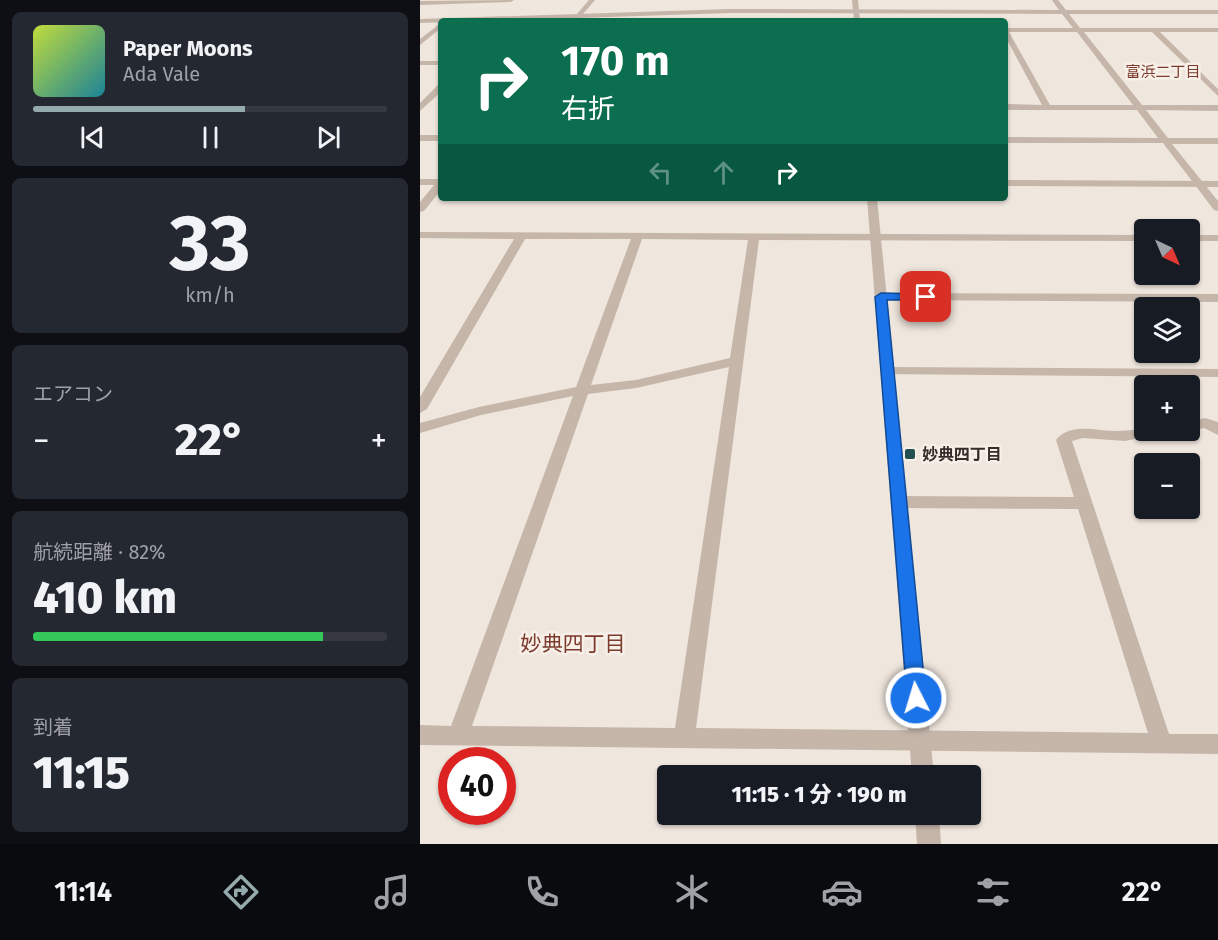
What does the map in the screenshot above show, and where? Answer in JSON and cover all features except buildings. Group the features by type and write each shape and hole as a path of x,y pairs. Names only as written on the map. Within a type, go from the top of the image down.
{"street":[{"path":"420,3 511,0"},
{"path":"576,18 592,0"},
{"path":"855,0 857,18"},
{"path":"1055,0 1218,208"},
{"path":"576,18 729,11 1218,12"},
{"path":"1203,12 1210,18"},
{"path":"420,21 438,20"},
{"path":"420,42 438,27"},
{"path":"1008,30 1218,30"},
{"path":"1154,30 1218,94"},
{"path":"1008,36 1047,107"},
{"path":"420,63 438,63"},
{"path":"420,108 438,90"},
{"path":"1008,107 1218,108"},
{"path":"420,138 438,138"},
{"path":"1008,140 1218,141"},
{"path":"420,182 438,182"},
{"path":"1008,183 1218,184"},
{"path":"420,209 438,186"},
{"path":"872,201 922,765"},
{"path":"420,235 1134,238"},
{"path":"420,410 521,236"},
{"path":"458,735 637,237"},
{"path":"684,738 754,237"},
{"path":"1200,238 1218,238"},
{"path":"881,297 1218,298"},
{"path":"420,428 479,411 582,390 636,384 737,361"},
{"path":"888,371 1218,373"},
{"path":"1200,424 1205,423 1218,430"},
{"path":"1134,434 1121,436 1069,435 1064,440 1162,744"},
{"path":"898,502 1083,503"},
{"path":"420,735 1218,744"},
{"path":"928,825 929,844"}],"place":[{"name":"妙典四丁目","path":"910,454"}],"district":[{"name":"富浜二丁目","path":"1163,72"},
{"name":"妙典四丁目","path":"573,644"}],"route":[{"path":"916,698 881,297 926,297"}]}
